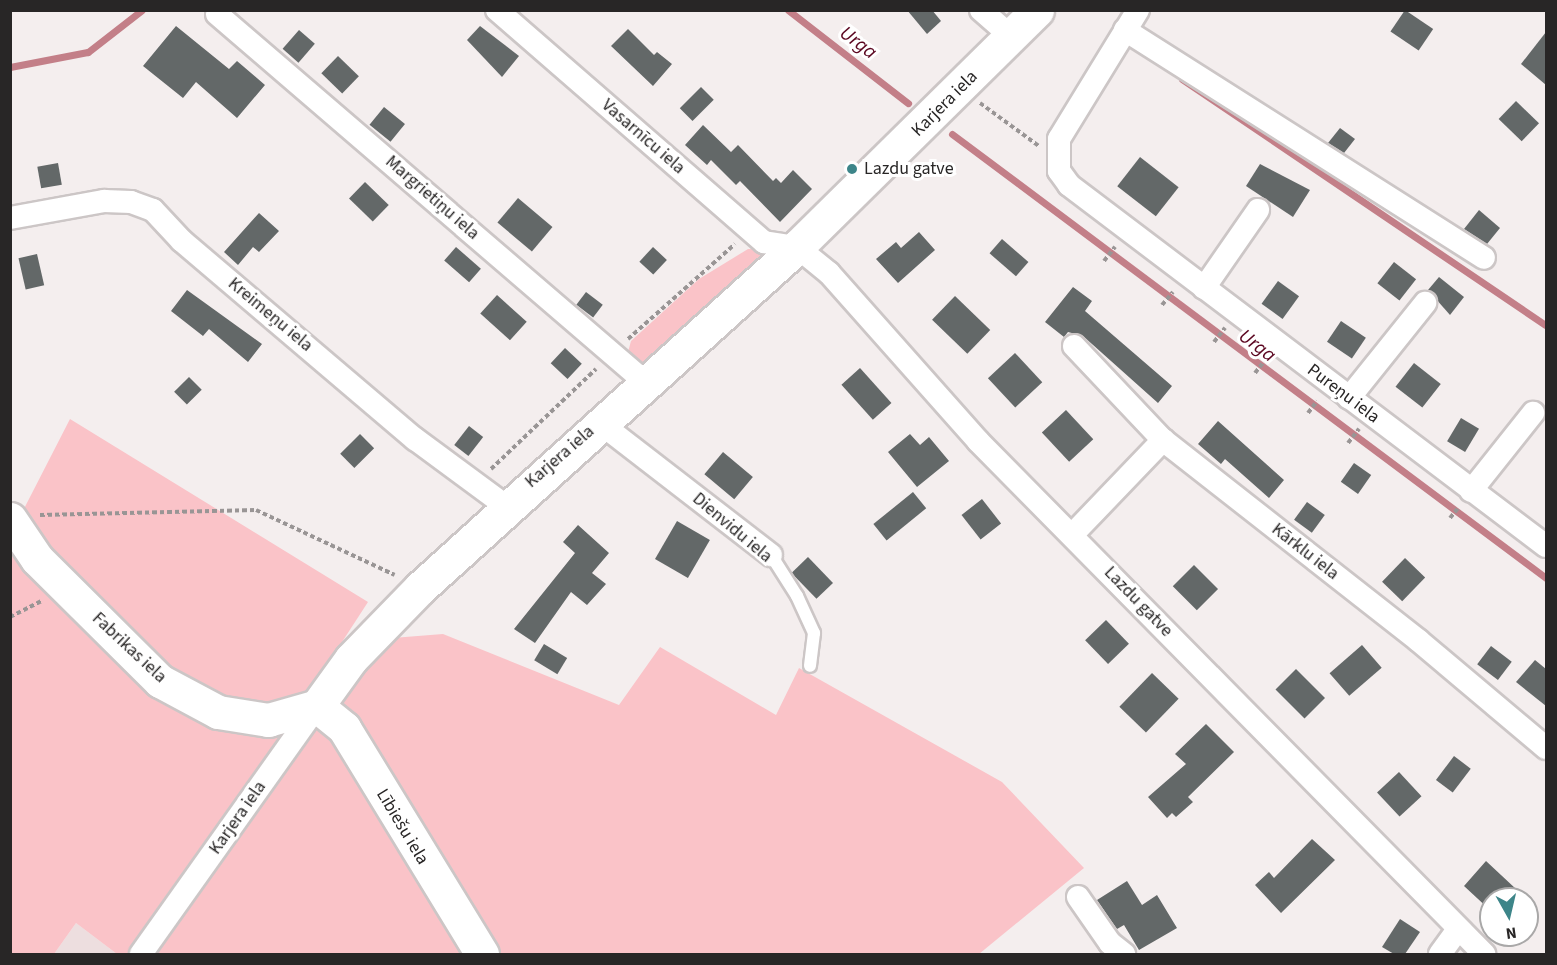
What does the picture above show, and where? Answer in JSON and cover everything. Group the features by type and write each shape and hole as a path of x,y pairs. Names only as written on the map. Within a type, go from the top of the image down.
{"street":[{"name":"Vasarnīcu iela","path":"497,10 764,242 797,247"},
{"path":"981,10 1012,37"},
{"name":"Karjera iela","path":"141,954 351,659 420,588 506,506 797,247 1012,37 1036,10"},
{"path":"1057,152 1067,122 1138,10"},
{"name":"Margrietiņu iela","path":"217,14 645,382"},
{"path":"1125,30 1484,258"},
{"name":"Pureņu iela","path":"1057,152 1059,171 1083,198 1349,398 1466,497 1546,546"},
{"name":"Kreimeņu iela","path":"10,218 104,201 131,202 153,210 182,241 415,439 506,506"},
{"path":"1204,288 1258,210"},
{"name":"Lazdu gatve","path":"797,247 830,273 978,441 1484,954"},
{"path":"1349,398 1425,303"},
{"name":"Kārklu iela","path":"1074,346 1163,440 1419,641 1546,748"},
{"path":"1466,497 1533,413"},
{"name":"Dienvidu iela","path":"600,423 771,555"},
{"path":"1072,535 1163,440"},
{"name":"Fabrikas iela","path":"21,518 37,559 160,681 218,712 248,717 267,720 317,706"},
{"name":"Lībiešu iela","path":"317,706 344,728 482,954"},
{"path":"1077,897 1110,943 1124,954"},
{"path":"1440,954 1458,929"}],"lane":[{"name":"Dienvidu iela","path":"771,555 797,596 814,633 810,666"}],"path":[{"path":"973,98 1034,144 1057,152"},
{"path":"1104,261 1116,246"},
{"path":"1162,305 1174,291"},
{"path":"1214,342 1225,327"},
{"path":"1255,373 1267,358"},
{"path":"1308,414 1319,399"},
{"path":"1348,443 1359,428"},
{"path":"1450,518 1466,497"},
{"path":"21,518 256,510 420,588"}],"shaded area":[{"path":"748,249 760,249 766,255 645,365 635,364 628,352 631,341 699,279"},
{"path":"70,419 368,602 342,642 443,634 619,705 660,647 776,715 799,668 1002,782 1084,868 979,954 117,954 76,923 54,954 11,954 10,536"},
{"path":"76,923 117,954 54,954"}],"building":[{"path":"907,10 932,10 941,21 927,34"},
{"path":"1405,10 1433,29 1419,51 1390,32"},
{"path":"176,26 229,69 237,61 265,85 237,118 196,82 183,98 143,66"},
{"path":"480,26 519,56 502,77 467,40"},
{"path":"628,29 654,55 657,52 672,64 653,86 611,46"},
{"path":"299,30 315,44 298,63 283,49"},
{"path":"1546,32 1546,85 1521,64"},
{"path":"338,56 359,76 342,93 321,73"},
{"path":"701,87 714,100 693,121 680,108"},
{"path":"1516,101 1539,123 1522,141 1499,119"},
{"path":"384,107 405,124 391,142 370,125"},
{"path":"703,125 731,152 738,145 773,181 776,178 781,183 793,170 812,189 780,222 740,181 736,185 711,160 707,165 685,145"},
{"path":"1340,128 1355,139 1344,153 1328,143"},
{"path":"1140,157 1179,187 1156,216 1117,186"},
{"path":"58,163 62,185 41,188 37,167"},
{"path":"1260,164 1310,190 1293,217 1246,186"},
{"path":"365,182 389,205 373,221 349,199"},
{"path":"518,198 552,227 532,251 497,223"},
{"path":"1479,210 1500,228 1487,244 1464,229"},
{"path":"259,213 279,231 259,252 253,247 238,265 224,252"},
{"path":"919,232 935,250 898,283 876,259 896,242 901,248"},
{"path":"1002,239 1028,262 1016,276 990,253"},
{"path":"456,247 481,269 469,282 444,261"},
{"path":"653,247 667,260 653,275 639,262"},
{"path":"37,254 44,285 26,289 18,258"},
{"path":"1394,262 1416,279 1399,301 1377,283"},
{"path":"1439,277 1464,297 1450,315 1428,290"},
{"path":"1278,281 1299,296 1283,319 1262,304"},
{"path":"1073,287 1092,301 1085,311 1172,386 1158,403 1083,336 1068,332 1064,337 1045,322"},
{"path":"187,290 262,344 248,362 209,329 203,336 171,311"},
{"path":"586,292 603,305 593,317 576,305"},
{"path":"497,295 527,322 510,340 480,314"},
{"path":"955,296 990,330 967,354 932,320"},
{"path":"1341,321 1366,338 1352,359 1327,342"},
{"path":"565,348 582,364 567,379 551,363"},
{"path":"1015,353 1042,382 1015,407 988,378"},
{"path":"1414,363 1441,384 1422,408 1396,387"},
{"path":"860,368 891,403 873,420 841,385"},
{"path":"189,377 202,390 187,405 174,392"},
{"path":"1066,410 1093,439 1069,462 1042,433"},
{"path":"1461,418 1479,429 1465,452 1447,441"},
{"path":"1218,421 1284,480 1269,498 1225,459 1221,464 1198,444"},
{"path":"469,426 483,437 468,456 454,445"},
{"path":"360,434 374,448 354,468 340,454"},
{"path":"910,434 920,445 929,437 949,461 917,487 888,452"},
{"path":"723,452 753,477 734,499 704,474"},
{"path":"1354,463 1371,475 1358,494 1341,482"},
{"path":"913,492 926,508 887,540 873,524"},
{"path":"982,499 1001,523 981,539 962,515"},
{"path":"1307,502 1325,515 1312,533 1294,520"},
{"path":"677,521 710,540 688,578 655,559"},
{"path":"578,525 609,553 592,573 606,584 587,605 571,592 535,643 514,629 575,553 563,542"},
{"path":"808,557 833,583 816,599 791,573"},
{"path":"1405,558 1425,577 1402,601 1382,582"},
{"path":"1194,565 1218,589 1197,610 1173,586"},
{"path":"1106,620 1129,644 1108,664 1085,640"},
{"path":"544,644 567,658 557,674 534,660"},
{"path":"1362,645 1382,668 1349,696 1330,673"},
{"path":"1491,646 1512,662 1498,680 1477,664"},
{"path":"1535,660 1546,669 1546,706 1516,682"},
{"path":"1296,669 1325,698 1304,718 1275,690"},
{"path":"1152,673 1179,699 1146,733 1119,707"},
{"path":"1206,724 1234,752 1188,797 1193,802 1176,817 1172,813 1167,818 1148,797 1186,764 1175,754"},
{"path":"1454,756 1471,769 1453,793 1436,780"},
{"path":"1399,772 1422,796 1400,817 1377,792"},
{"path":"1312,839 1335,860 1281,913 1255,885 1269,872 1274,878"},
{"path":"1486,861 1514,887 1479,887 1479,900 1464,886"},
{"path":"1127,881 1142,905 1157,895 1177,928 1139,950 1124,925 1117,929 1097,900"},
{"path":"1400,919 1420,932 1405,954 1394,954 1382,947"}],"waterway":[{"path":"10,67 88,52 142,10"},
{"name":"Urga","path":"788,10 908,103"},
{"path":"1182,79 1546,325"},
{"name":"Urga","path":"952,134 1546,578"}],"place":[{"name":"Lazdu gatve","path":"852,169"}]}
